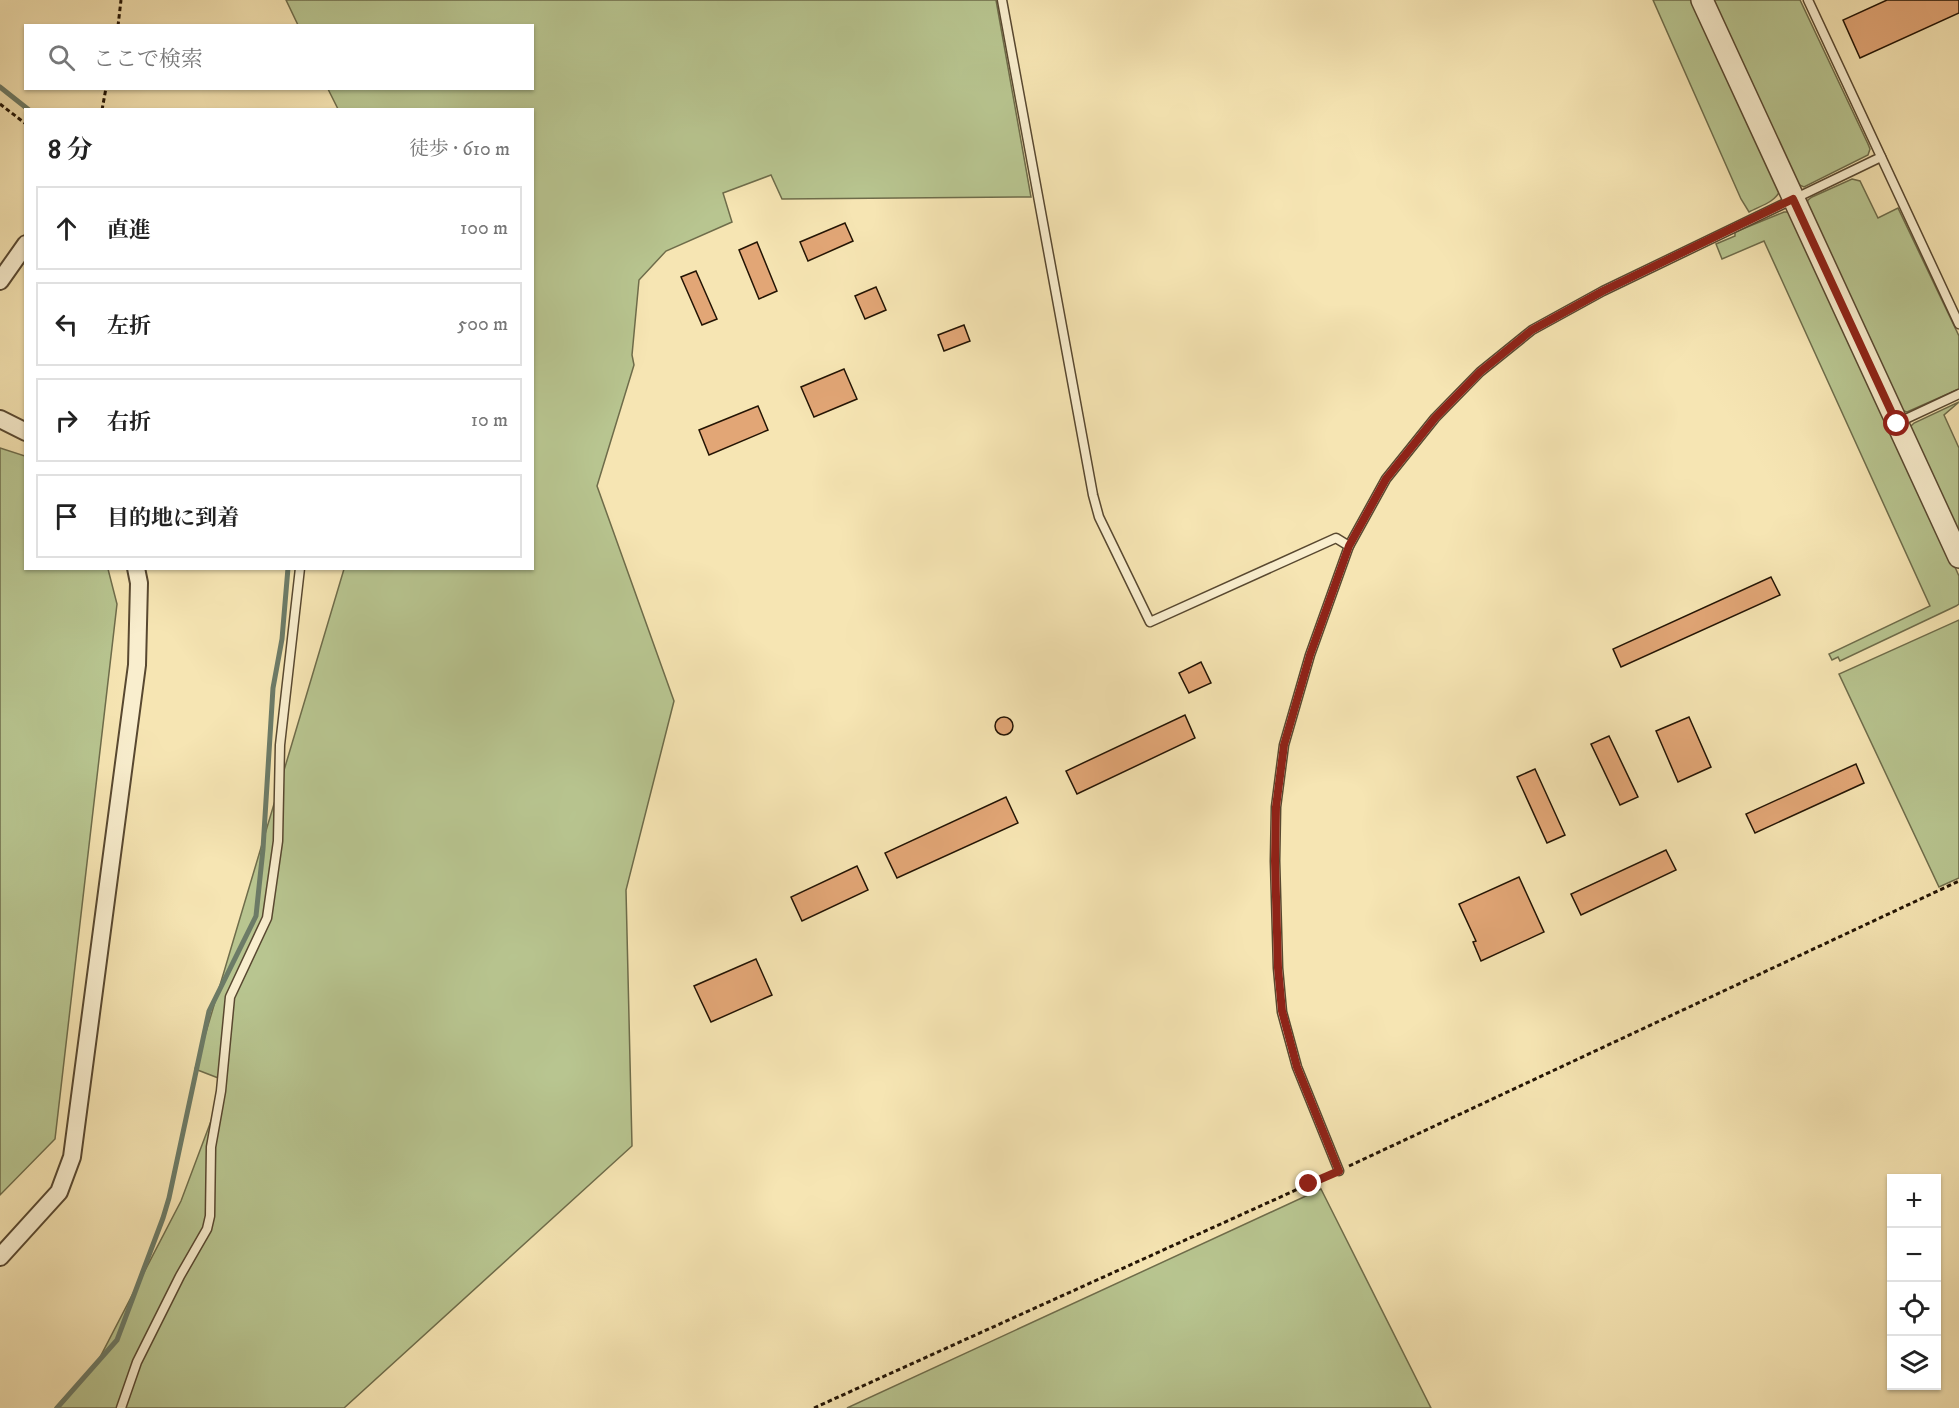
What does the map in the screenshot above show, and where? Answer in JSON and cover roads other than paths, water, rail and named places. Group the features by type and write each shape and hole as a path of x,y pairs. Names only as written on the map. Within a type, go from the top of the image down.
{"street":[{"path":"1702,0 1959,557"},
{"path":"0,280 24,247"},
{"path":"0,419 24,431"},
{"path":"0,1257 59,1192 72,1157 137,665 139,584 136,570"}],"lane":[{"path":"1002,0 1093,495 1099,516 1150,622 1336,538 1349,546"},
{"path":"1808,0 1959,324"},
{"path":"1339,1171 1297,1067 1282,1011 1278,968 1275,861 1276,807 1284,745 1310,655 1349,546 1386,479 1435,418 1480,372 1532,330 1603,291 1881,157"},
{"path":"1897,424 1959,394"},
{"path":"121,1408 137,1362 180,1276 207,1229 210,1216 211,1147 220,1091 230,997 267,918 278,841 280,745 300,570"}],"waterway":[{"path":"0,87 26,108"},
{"path":"57,1408 117,1340 169,1198 209,1011 256,916 263,849 273,688 282,639 288,570"}]}
